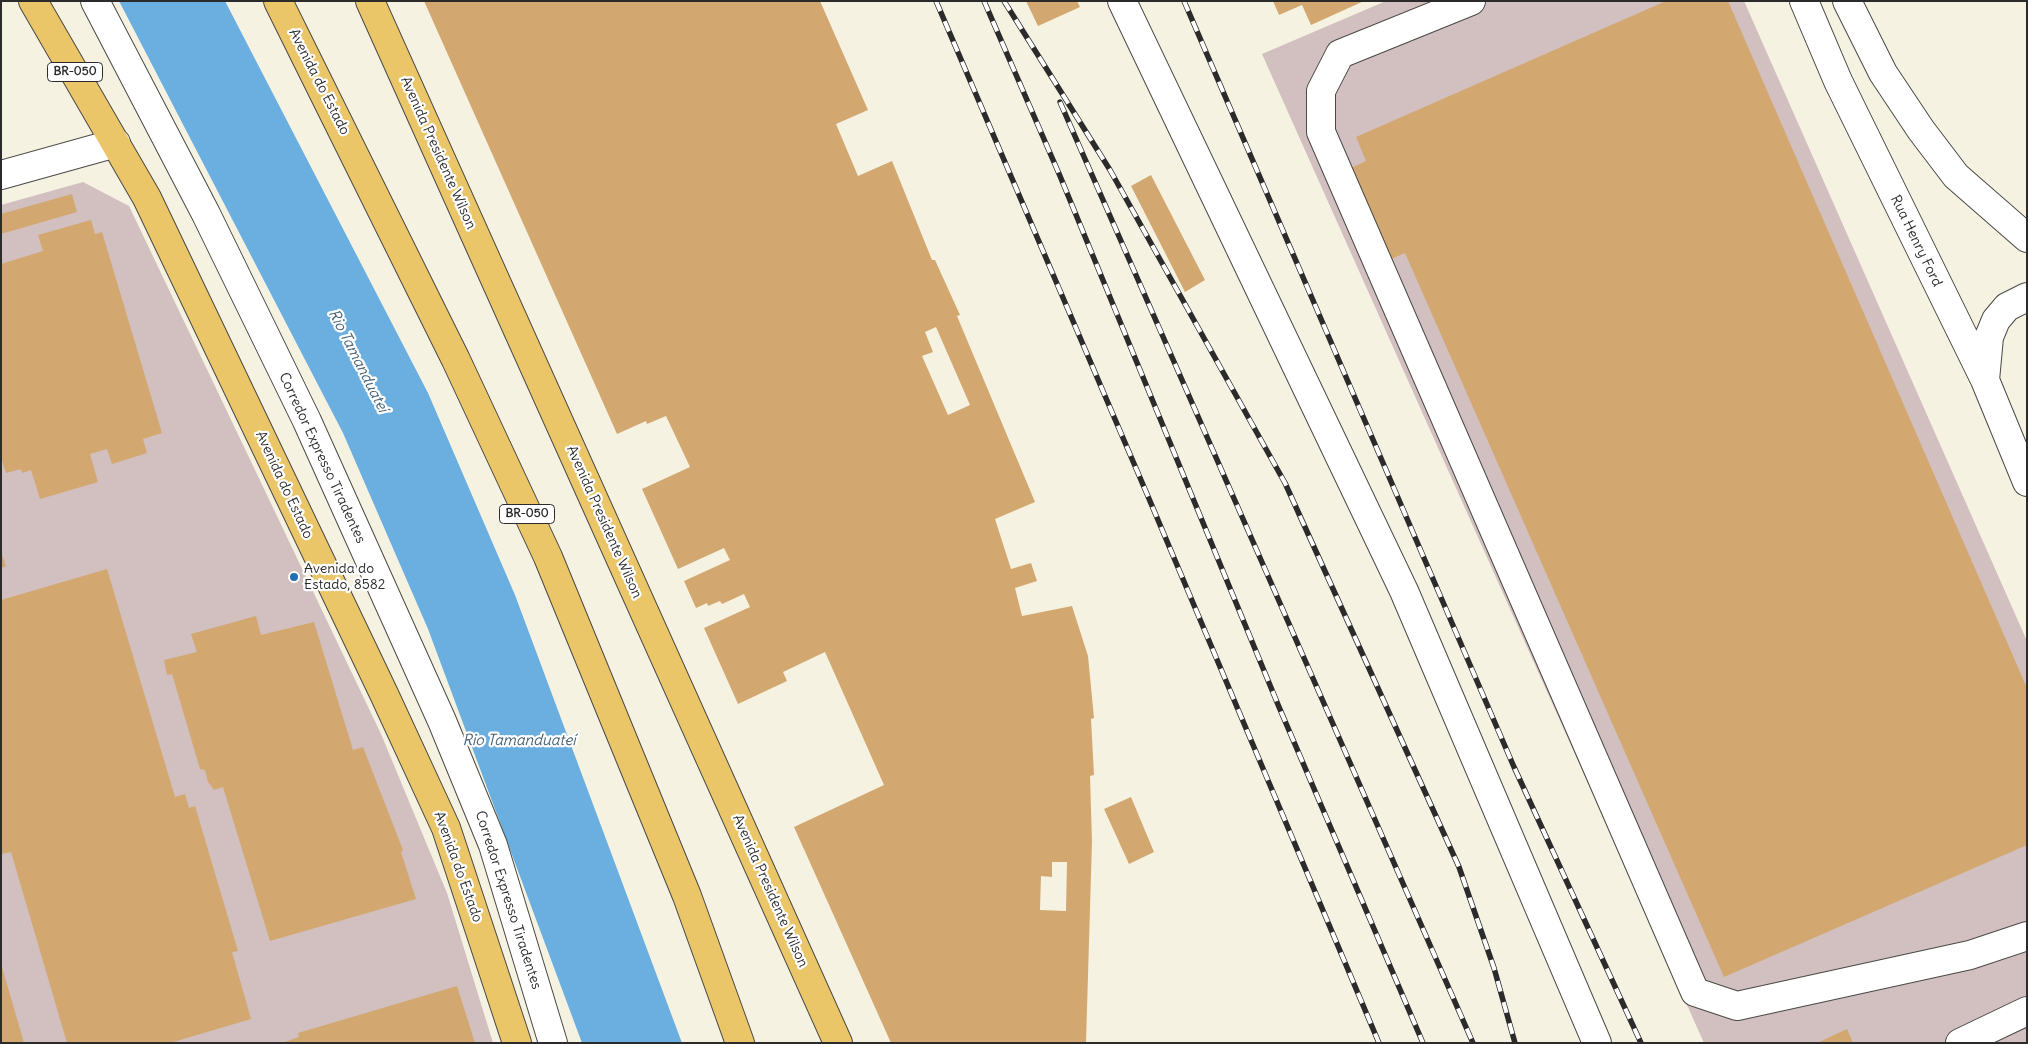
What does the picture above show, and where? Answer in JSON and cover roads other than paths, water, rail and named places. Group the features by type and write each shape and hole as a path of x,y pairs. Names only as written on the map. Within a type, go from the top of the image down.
{"main road":[{"name":"Avenida do Estado","path":"33,1 147,198 384,694 446,828 517,1043"},
{"name":"Avenida do Estado","path":"278,1 456,360 548,557 687,896 740,1043"},
{"name":"Avenida Presidente Wilson","path":"370,1 838,1043"}],"street":[{"name":"Corredor Expresso Tiradentes","path":"94,1 206,214 307,421 442,721 493,845 553,1043"},
{"path":"1122,1 1404,591 1598,1043"},
{"path":"1471,1 1340,54 1321,91 1321,132 1695,992 1737,1006 1970,955 2027,936"},
{"name":"Rua Henry Ford","path":"1804,1 1838,82 1985,380 2027,482"},
{"path":"1847,1 1883,73 1921,130 1956,176 2027,238"},
{"path":"1,175 116,143"},
{"path":"1985,380 1989,337 1996,320 2007,308 2027,297"},
{"path":"1960,1043 2027,1011"}],"water":[{"name":"Rio Tamanduateí","path":"119,1 225,1 428,393 515,595 682,1043 582,1043 428,629 343,433"}],"railway":[{"path":"936,1 1379,1043"},
{"path":"984,1 1060,176 1279,707 1423,1043"},
{"path":"1004,1 1110,170 1285,483 1459,867 1494,968 1515,1043"},
{"path":"1184,1 1514,767 1641,1043"},
{"path":"1060,102 1473,1043"}],"place":[{"name":"Avenida do Estado, 8582","path":"294,577"}]}
